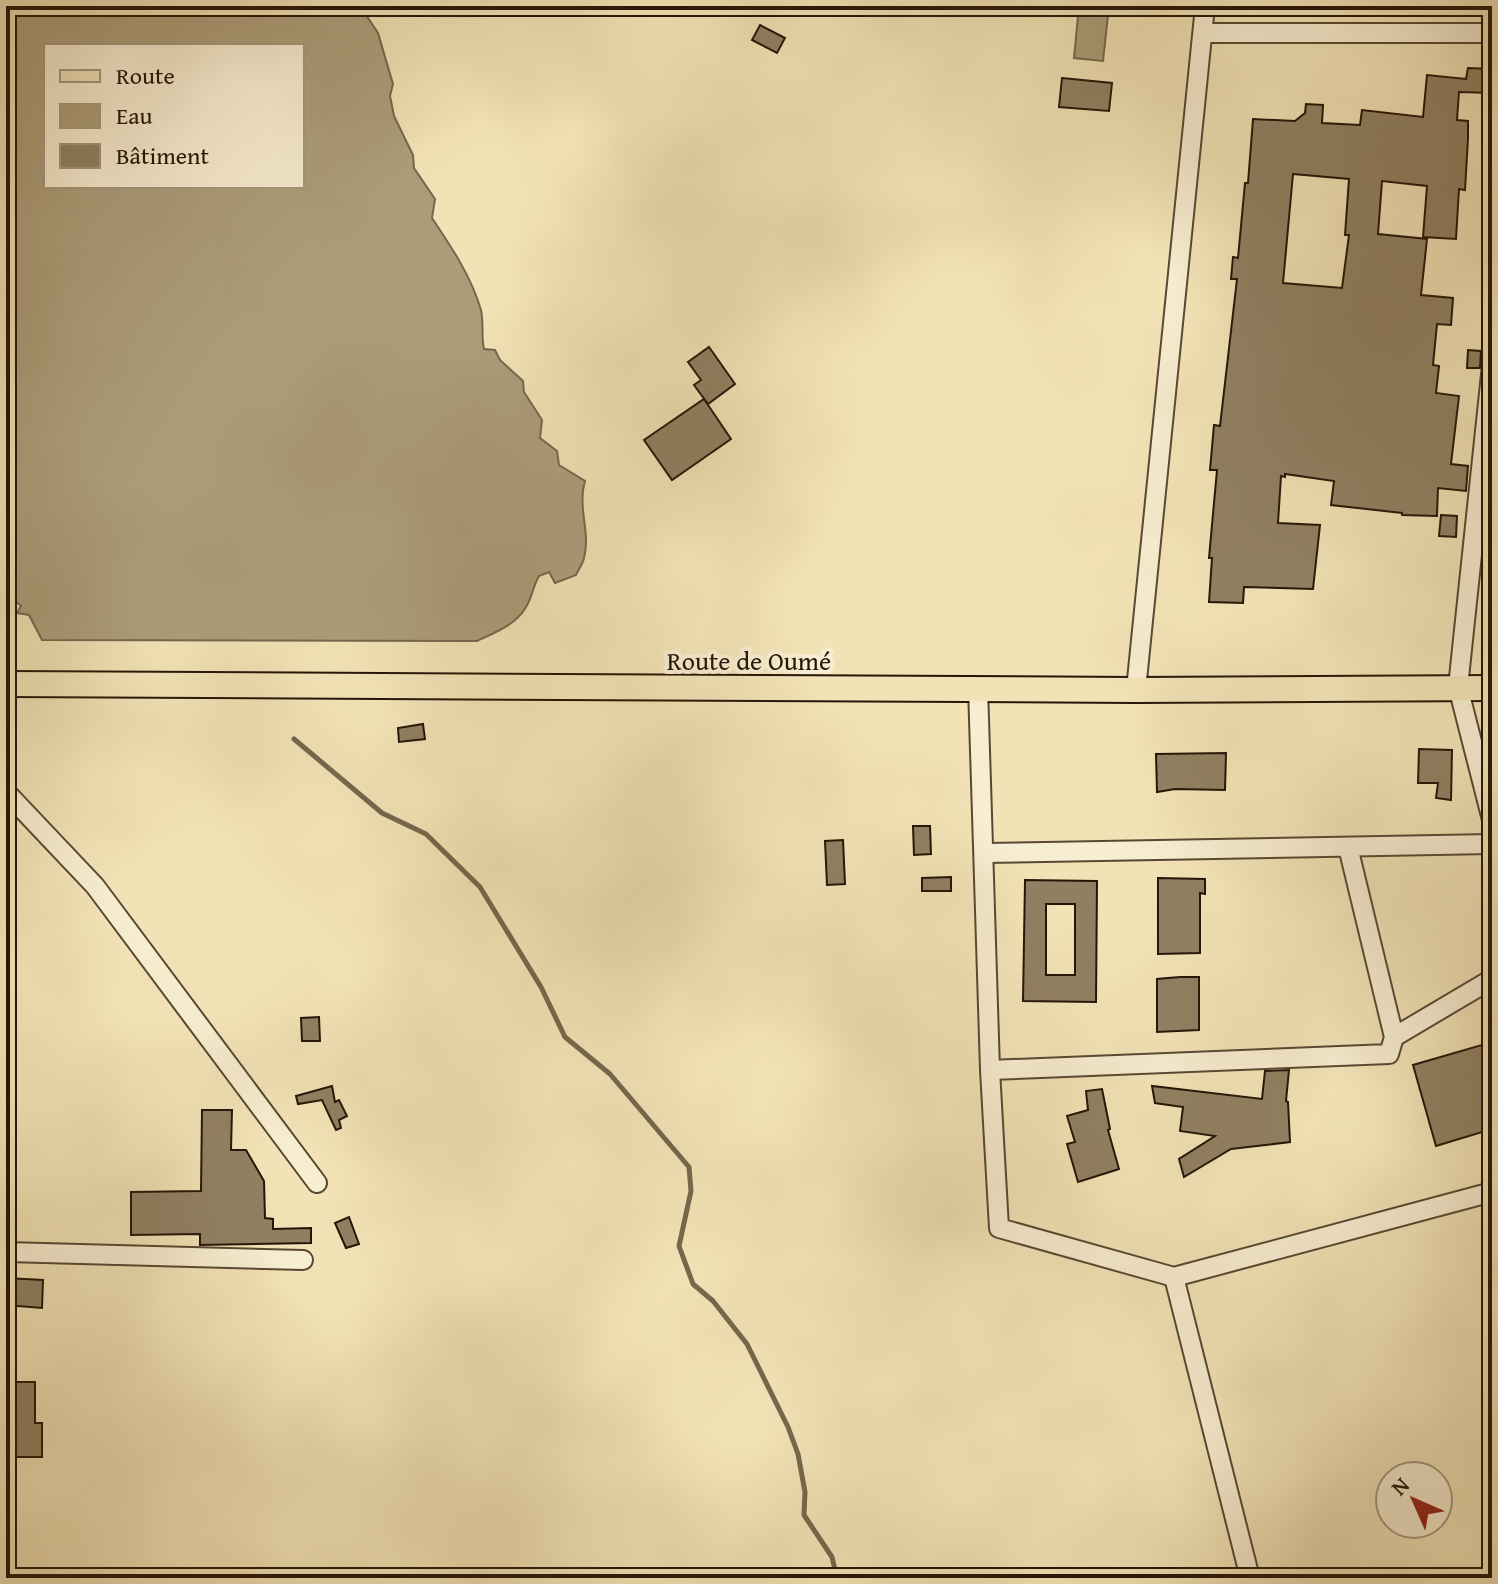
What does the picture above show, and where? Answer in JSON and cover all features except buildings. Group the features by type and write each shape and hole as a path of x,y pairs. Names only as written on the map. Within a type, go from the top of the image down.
{"main road":[{"name":"Route de Oumé","path":"6,684 1136,690 1492,688"}],"street":[{"path":"1136,690 1205,6"},
{"path":"1203,33 1492,33"},
{"path":"1492,365 1458,687 1492,820"},
{"path":"978,687 990,1070 999,1228 1174,1277 1492,1192"},
{"path":"6,792 95,886 317,1183"},
{"path":"984,853 1492,844"},
{"path":"990,1070 1389,1054 1394,1037 1348,847"},
{"path":"1394,1037 1492,979"},
{"path":"6,1252 303,1260"},
{"path":"1174,1277 1250,1578"}],"water":[{"path":"6,6 360,6 378,33 393,84 390,96 394,116 413,155 414,168 435,199 432,218 460,262 477,298 482,315 484,349 495,350 500,360 523,381 524,392 542,420 540,438 557,451 559,465 585,481 582,500 586,549 576,575 555,583 549,572 539,576 528,603 517,619 477,641 42,640 29,615 17,613 21,606 6,597"},
{"path":"1079,6 1109,6 1103,61 1074,58"}],"waterway":[{"path":"294,739 382,813 426,834 480,887 541,987 565,1037 610,1074 689,1167 691,1191 679,1246 693,1284 713,1301 747,1344 788,1427 798,1454 805,1492 804,1515 832,1557 837,1578"}]}
